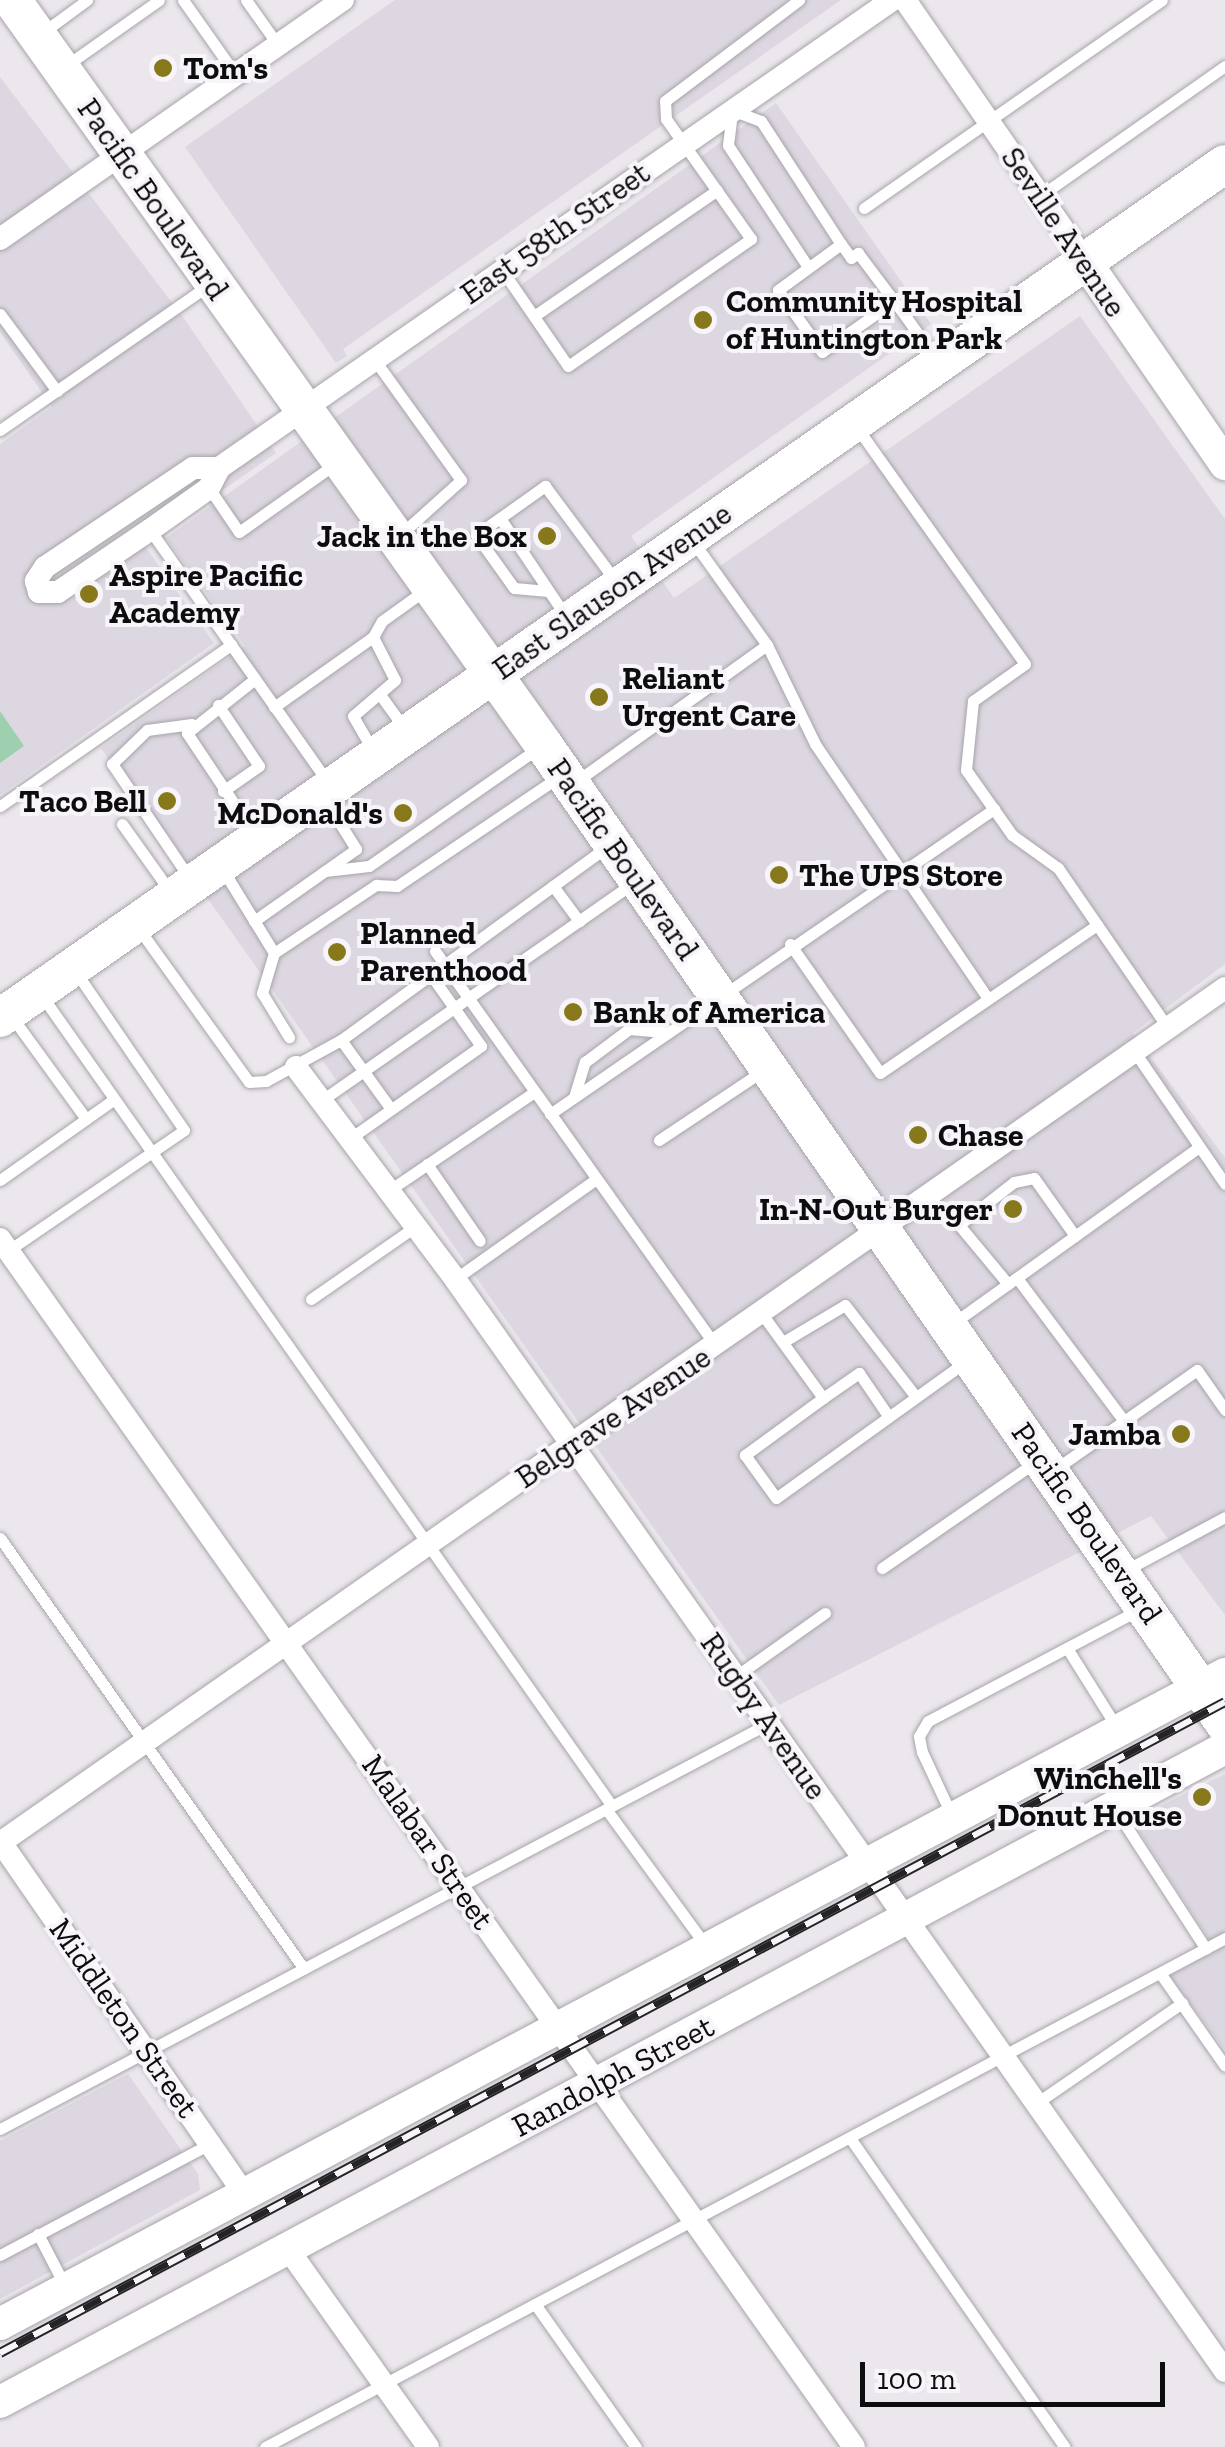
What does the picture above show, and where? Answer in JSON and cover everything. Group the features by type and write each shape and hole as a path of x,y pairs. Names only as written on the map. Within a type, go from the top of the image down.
{"main road":[{"name":"Pacific Boulevard","path":"12,0 612,843 1146,1606 1213,1680 1225,1724"},
{"name":"East Slauson Avenue","path":"12,1006 493,675 558,606 620,586 1225,164"}],"street":[{"path":"0,239 343,0"},
{"name":"East 58th Street","path":"214,478 193,468 45,567 36,586 44,594 58,592 150,530 303,409 892,0"},
{"name":"Seville Avenue","path":"905,0 1225,464"},
{"name":"Belgrave Avenue","path":"0,1842 1225,988"},
{"name":"Rugby Avenue","path":"296,1067 325,1098 456,1279 1225,2371"},
{"name":"Malabar Street","path":"4,1244 284,1644 463,1886 555,2026 696,2217 854,2447"},
{"path":"0,2324 1213,1680"},
{"name":"Randolph Street","path":"0,2402 1225,1748"},
{"name":"Middleton Street","path":"0,1842 246,2196"},
{"path":"288,2249 428,2447"}],"lane":[{"path":"37,36 87,0"},
{"path":"61,70 159,0"},
{"path":"183,0 236,75"},
{"path":"246,0 278,45"},
{"path":"502,270 568,366 751,239 666,118 665,101 675,87 798,0"},
{"path":"864,208 1162,0"},
{"path":"1040,196 1225,66"},
{"path":"808,267 728,145 732,110 761,121 851,258 858,253 938,362"},
{"path":"534,316 717,190"},
{"path":"841,244 778,290 822,352 894,301"},
{"path":"0,430 212,283"},
{"path":"0,314 57,391"},
{"path":"374,359 460,480 396,539"},
{"path":"853,422 1025,664 973,701 966,770 1012,834 1058,868 1168,1028"},
{"path":"214,478 239,532 340,461"},
{"path":"558,606 514,588 476,535 545,486 620,586"},
{"path":"500,518 558,606"},
{"path":"150,530 274,707 357,845 254,921"},
{"path":"690,536 767,645 816,744 988,999"},
{"path":"274,707 372,637 382,621 430,586"},
{"path":"372,637 394,680 352,722 376,755"},
{"path":"0,806 230,645"},
{"path":"325,871 369,866 559,768 767,645"},
{"path":"196,881 112,764 146,730 192,724 255,679"},
{"path":"381,696 408,733"},
{"path":"218,705 259,766 224,791"},
{"path":"192,724 188,741 257,839"},
{"path":"288,1037 262,993 274,952 376,885 397,886 559,768"},
{"path":"550,1114 790,944 994,810"},
{"path":"122,824 254,921 274,952"},
{"path":"136,923 249,1082 296,1067 340,1040 612,843"},
{"path":"325,1098 637,880"},
{"path":"552,886 579,920"},
{"path":"790,944 880,1073 1097,925"},
{"path":"435,951 716,1346"},
{"path":"4,1244 184,1130 73,967"},
{"path":"352,1137 482,1046 431,975"},
{"path":"12,1006 114,1100 706,1946"},
{"path":"12,1006 86,1119"},
{"path":"574,1098 585,1062 629,1029 666,1032"},
{"path":"340,1040 391,1110"},
{"path":"1134,1051 1225,1184"},
{"path":"659,1140 768,1068"},
{"path":"390,1189 534,1092"},
{"path":"0,1180 114,1100"},
{"path":"949,1326 1199,1147"},
{"path":"427,1164 480,1241"},
{"path":"456,1279 596,1178"},
{"path":"1074,1236 1034,1178 1014,1182 959,1225 1012,1281 1124,1420"},
{"path":"310,1299 416,1226"},
{"path":"783,1342 846,1305 916,1397"},
{"path":"762,1314 823,1398"},
{"path":"889,1417 858,1373 744,1454 776,1498 889,1417 916,1397 971,1358"},
{"path":"882,1568 1124,1420 1197,1370 1225,1410"},
{"path":"1122,1572 1225,1517"},
{"path":"0,1538 304,1970"},
{"path":"952,1816 922,1752 920,1736 928,1721 1146,1606"},
{"path":"736,1676 826,1613"},
{"path":"1067,1648 1119,1729"},
{"path":"0,2129 151,2055 769,1722"},
{"path":"1114,1808 1206,1948"},
{"path":"266,2447 1225,1938"},
{"path":"1160,1973 1225,2066"},
{"path":"1038,2102 1182,2004"},
{"path":"850,2138 1065,2447"},
{"path":"0,2254 210,2144"},
{"path":"38,2234 67,2289"},
{"path":"534,2304 636,2447"}],"shaded area":[{"path":"395,0 841,0 343,349 347,356 336,363 185,147"},
{"name":"Aspire Pacific Academy","path":"0,77 183,317 276,453 144,545 214,643 0,795 0,444 52,407 0,332"},
{"path":"776,103 931,324 631,536 674,598 1080,316 1225,519 1225,964 1133,1033 1225,1158 1225,1615 1151,1516 779,1705 101,748 245,646 166,538"},
{"path":"1225,1774 1225,2050 1170,1976 1216,1950 1132,1820"},
{"path":"128,2074 198,2174 200,2190 0,2299 0,2141"}],"green space":[{"path":"0,711 24,746 0,763"}],"railway":[{"path":"0,2353 1225,1702"}],"place":[{"name":"Tom's","path":"163,68"},
{"name":"Community Hospital of Huntington Park","path":"703,320"},
{"name":"Jack in the Box","path":"547,536"},
{"name":"Aspire Pacific Academy","path":"89,594"},
{"name":"Reliant Urgent Care","path":"599,697"},
{"name":"Taco Bell","path":"167,801"},
{"name":"McDonald's","path":"403,813"},
{"name":"The UPS Store","path":"779,875"},
{"name":"Planned Parenthood","path":"337,952"},
{"name":"Bank of America","path":"573,1012"},
{"name":"Chase","path":"918,1135"},
{"name":"In-N-Out Burger","path":"1013,1209"},
{"name":"Jamba","path":"1181,1434"},
{"name":"Winchell's Donut House","path":"1202,1797"}]}
